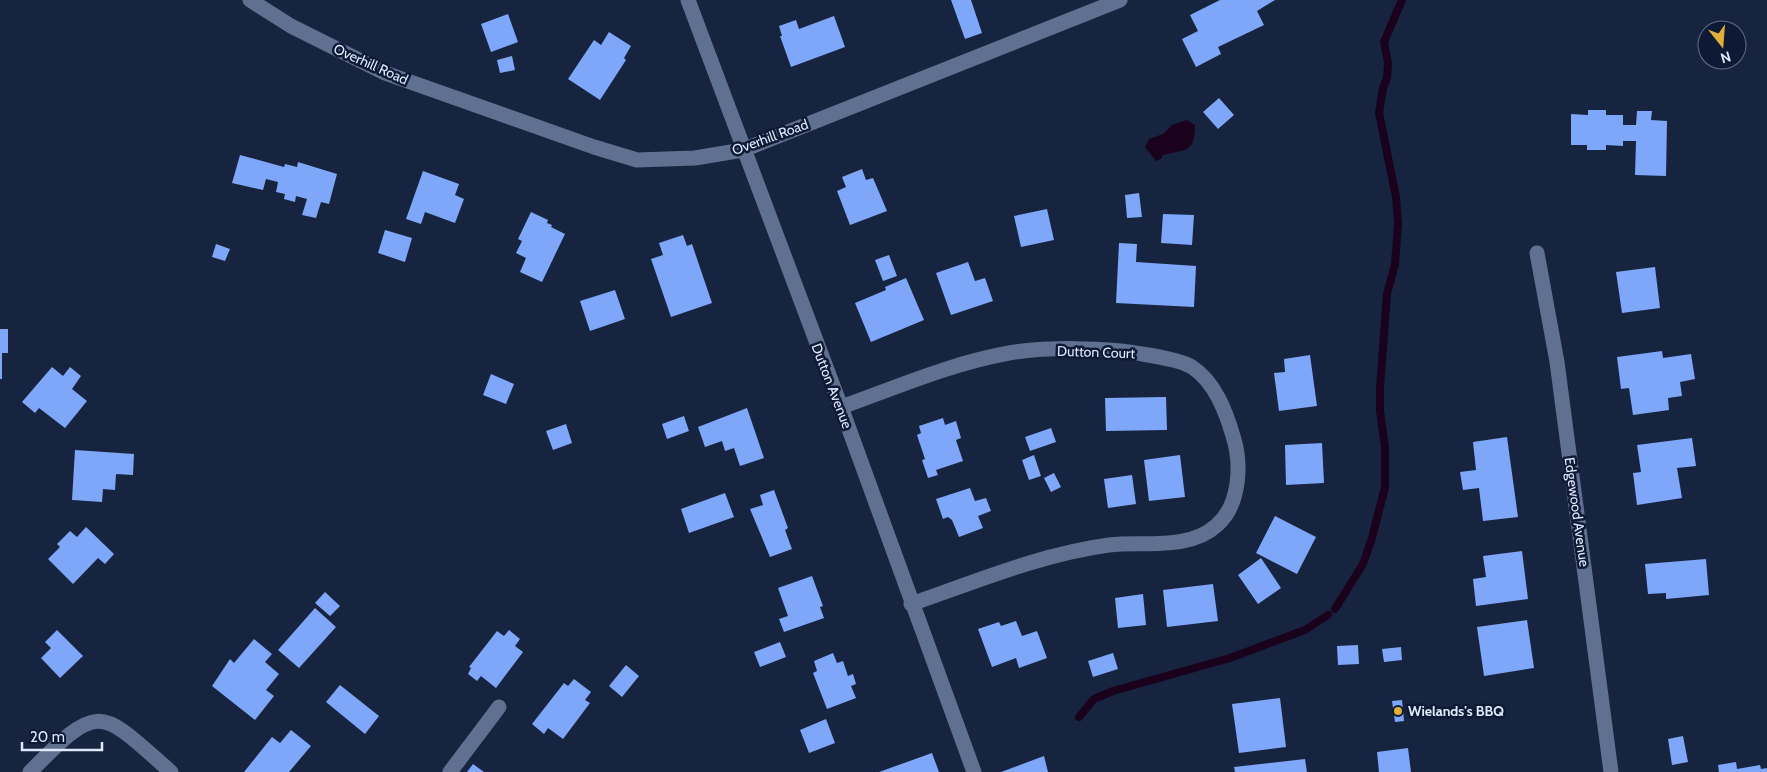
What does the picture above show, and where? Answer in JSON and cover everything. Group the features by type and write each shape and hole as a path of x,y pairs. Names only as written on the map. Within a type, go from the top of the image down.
{"street":[{"name":"Overhill Road","path":"250,0 291,26 385,73 594,147 637,160 695,158 743,150 1120,0"},
{"name":"Dutton Avenue","path":"688,0 974,772"},
{"name":"Edgewood Avenue","path":"1536,253 1549,308 1557,362 1611,772"},
{"name":"Dutton Court","path":"840,407 954,368 1009,353 1122,350 1157,356 1192,367 1211,387 1225,411 1235,442 1238,473 1232,504 1217,525 1197,537 1176,542 1121,544 1078,549 911,604"},
{"path":"450,772 499,707"},
{"path":"30,772 63,739 78,727 94,720 105,721 124,730 171,772"}],"shaded area":[{"path":"1187,120 1195,125 1195,134 1191,146 1183,151 1163,155 1161,159 1156,161 1145,147 1149,139 1163,134 1172,125"}],"building":[{"path":"951,0 971,0 982,33 965,39"},
{"path":"1220,0 1275,0 1257,11 1264,25 1218,47 1221,54 1196,67 1182,39 1198,31 1190,15"},
{"path":"508,14 518,42 491,52 481,24"},
{"path":"834,16 845,47 791,67 780,36 782,36 779,26 796,20 799,29"},
{"path":"609,32 631,46 624,58 626,60 600,100 568,79 594,40 601,45"},
{"path":"512,56 515,70 500,73 497,60"},
{"path":"1219,98 1234,115 1218,129 1203,112"},
{"path":"1588,110 1606,110 1606,115 1623,115 1623,125 1636,125 1637,111 1652,111 1651,120 1667,121 1666,176 1635,175 1636,141 1623,141 1623,146 1606,145 1606,150 1587,150 1587,145 1571,145 1571,114 1588,115"},
{"path":"240,155 284,167 285,164 297,167 298,162 337,174 329,204 321,202 316,218 302,215 307,199 296,196 295,202 284,199 285,194 276,192 278,182 266,179 263,190 232,183"},
{"path":"862,169 866,180 873,178 887,211 850,225 837,191 846,187 842,177"},
{"path":"423,171 459,184 455,195 464,199 455,223 425,212 421,224 406,219"},
{"path":"1139,193 1142,217 1127,218 1125,195"},
{"path":"1047,209 1054,240 1021,247 1014,216"},
{"path":"531,212 548,220 547,223 552,225 551,227 565,234 542,282 520,272 526,258 516,253 522,241 518,239"},
{"path":"1163,214 1194,215 1192,245 1161,243"},
{"path":"385,230 412,238 405,262 378,253"},
{"path":"683,235 687,246 692,244 712,303 671,317 651,259 663,255 659,243"},
{"path":"1119,243 1137,244 1136,262 1196,266 1194,307 1116,303"},
{"path":"216,244 230,249 225,261 212,257"},
{"path":"889,255 897,276 883,281 875,260"},
{"path":"968,262 975,281 985,278 993,301 951,315 936,273"},
{"path":"1655,267 1660,308 1622,313 1616,272"},
{"path":"906,278 924,320 871,342 855,303 886,290 885,287"},
{"path":"615,290 625,319 590,331 580,301"},
{"path":"0,329 8,329 8,353 2,353 2,379 0,379"},
{"path":"1662,351 1663,358 1691,354 1695,379 1680,382 1682,396 1668,398 1669,410 1633,415 1629,388 1621,389 1617,357"},
{"path":"1310,355 1317,406 1279,411 1274,373 1285,372 1284,359"},
{"path":"52,367 63,376 70,367 81,376 72,389 87,401 65,428 39,408 35,413 22,402"},
{"path":"491,374 514,384 506,404 483,395"},
{"path":"1166,397 1167,430 1106,431 1105,398"},
{"path":"747,408 764,458 740,466 734,448 725,451 722,441 705,447 698,427"},
{"path":"684,416 689,431 667,439 662,424"},
{"path":"943,418 945,425 956,421 961,438 956,440 963,461 936,470 938,475 928,478 922,460 925,459 917,435 921,433 919,426"},
{"path":"566,424 572,443 553,450 546,431"},
{"path":"1051,428 1056,442 1030,451 1025,437"},
{"path":"1507,437 1518,517 1483,521 1479,488 1463,490 1460,472 1476,470 1473,442"},
{"path":"1692,438 1696,466 1677,468 1682,498 1637,505 1633,473 1641,472 1637,445"},
{"path":"1322,443 1324,483 1286,485 1285,445"},
{"path":"75,450 134,454 133,475 116,474 115,490 103,489 102,502 72,500"},
{"path":"1034,455 1041,476 1029,480 1022,460"},
{"path":"1180,455 1185,497 1149,501 1144,460"},
{"path":"1054,473 1061,487 1051,492 1044,478"},
{"path":"1132,475 1136,504 1108,508 1104,479"},
{"path":"970,488 975,501 986,498 991,511 978,516 983,528 959,537 952,520 948,517 943,519 936,499"},
{"path":"774,490 788,528 785,530 792,549 770,557 750,509 763,505 760,495"},
{"path":"725,493 734,517 689,533 681,509"},
{"path":"1275,516 1316,537 1297,574 1256,553"},
{"path":"86,527 114,554 105,564 98,558 73,584 48,559 60,547 57,544 70,531 77,537"},
{"path":"1522,551 1528,599 1476,606 1473,579 1486,577 1483,556"},
{"path":"1261,558 1281,588 1258,604 1238,575"},
{"path":"1706,559 1709,595 1666,599 1666,593 1648,594 1645,564"},
{"path":"812,576 823,606 820,607 824,618 784,632 779,619 788,616 778,588"},
{"path":"1213,584 1218,621 1167,627 1163,590"},
{"path":"325,592 340,606 330,616 315,603"},
{"path":"1143,594 1146,625 1118,628 1115,598"},
{"path":"315,608 336,627 299,668 278,650"},
{"path":"1527,620 1534,668 1484,676 1477,627"},
{"path":"1016,621 1022,636 1037,631 1047,658 1019,668 1016,658 992,667 978,629 999,622 1001,626"},
{"path":"57,630 83,656 60,678 41,658 51,648 45,642"},
{"path":"509,630 520,639 515,646 523,652 496,688 481,676 477,681 468,674 471,668 469,667 497,631 504,636"},
{"path":"254,639 272,654 265,662 279,674 266,690 274,696 255,720 212,686 230,659 234,663"},
{"path":"780,642 786,657 760,667 754,652"},
{"path":"1358,645 1359,664 1338,665 1337,646"},
{"path":"1401,647 1402,660 1384,662 1382,649"},
{"path":"833,653 837,663 843,661 848,676 853,674 856,684 851,686 856,698 827,709 813,673 817,671 814,661"},
{"path":"1113,653 1118,669 1093,677 1088,661"},
{"path":"626,665 639,676 622,697 609,686"},
{"path":"574,679 591,692 585,700 590,703 563,739 548,728 544,734 532,724 564,683 568,686"},
{"path":"340,685 379,716 365,734 326,702"},
{"path":"1280,698 1286,747 1239,753 1232,704"},
{"name":"Wielands's BBQ","path":"1402,700 1404,721 1395,722 1392,701"},
{"path":"826,719 835,743 809,753 800,730"},
{"path":"291,730 311,746 289,772 244,772 272,737 280,743"},
{"path":"1683,736 1688,762 1672,765 1668,739"},
{"path":"1408,748 1411,772 1379,772 1377,752"},
{"path":"932,753 939,772 879,772"},
{"path":"1044,756 1048,772 1001,772"},
{"path":"1305,759 1307,772 1235,772 1234,767"},
{"path":"1736,762 1737,769 1760,765 1761,769 1767,768 1767,772 1719,772 1718,765"},
{"path":"473,764 484,772 467,772"}],"waterway":[{"path":"1335,609 1363,564 1372,538 1385,487 1385,447 1380,411 1380,388 1387,294 1395,264 1398,223 1396,197 1379,113 1383,88 1387,78 1388,63 1384,42 1402,0"},
{"path":"1079,717 1094,699 1113,691 1230,658 1305,630 1328,615"}],"place":[{"name":"Wielands's BBQ","path":"1398,711"}]}
